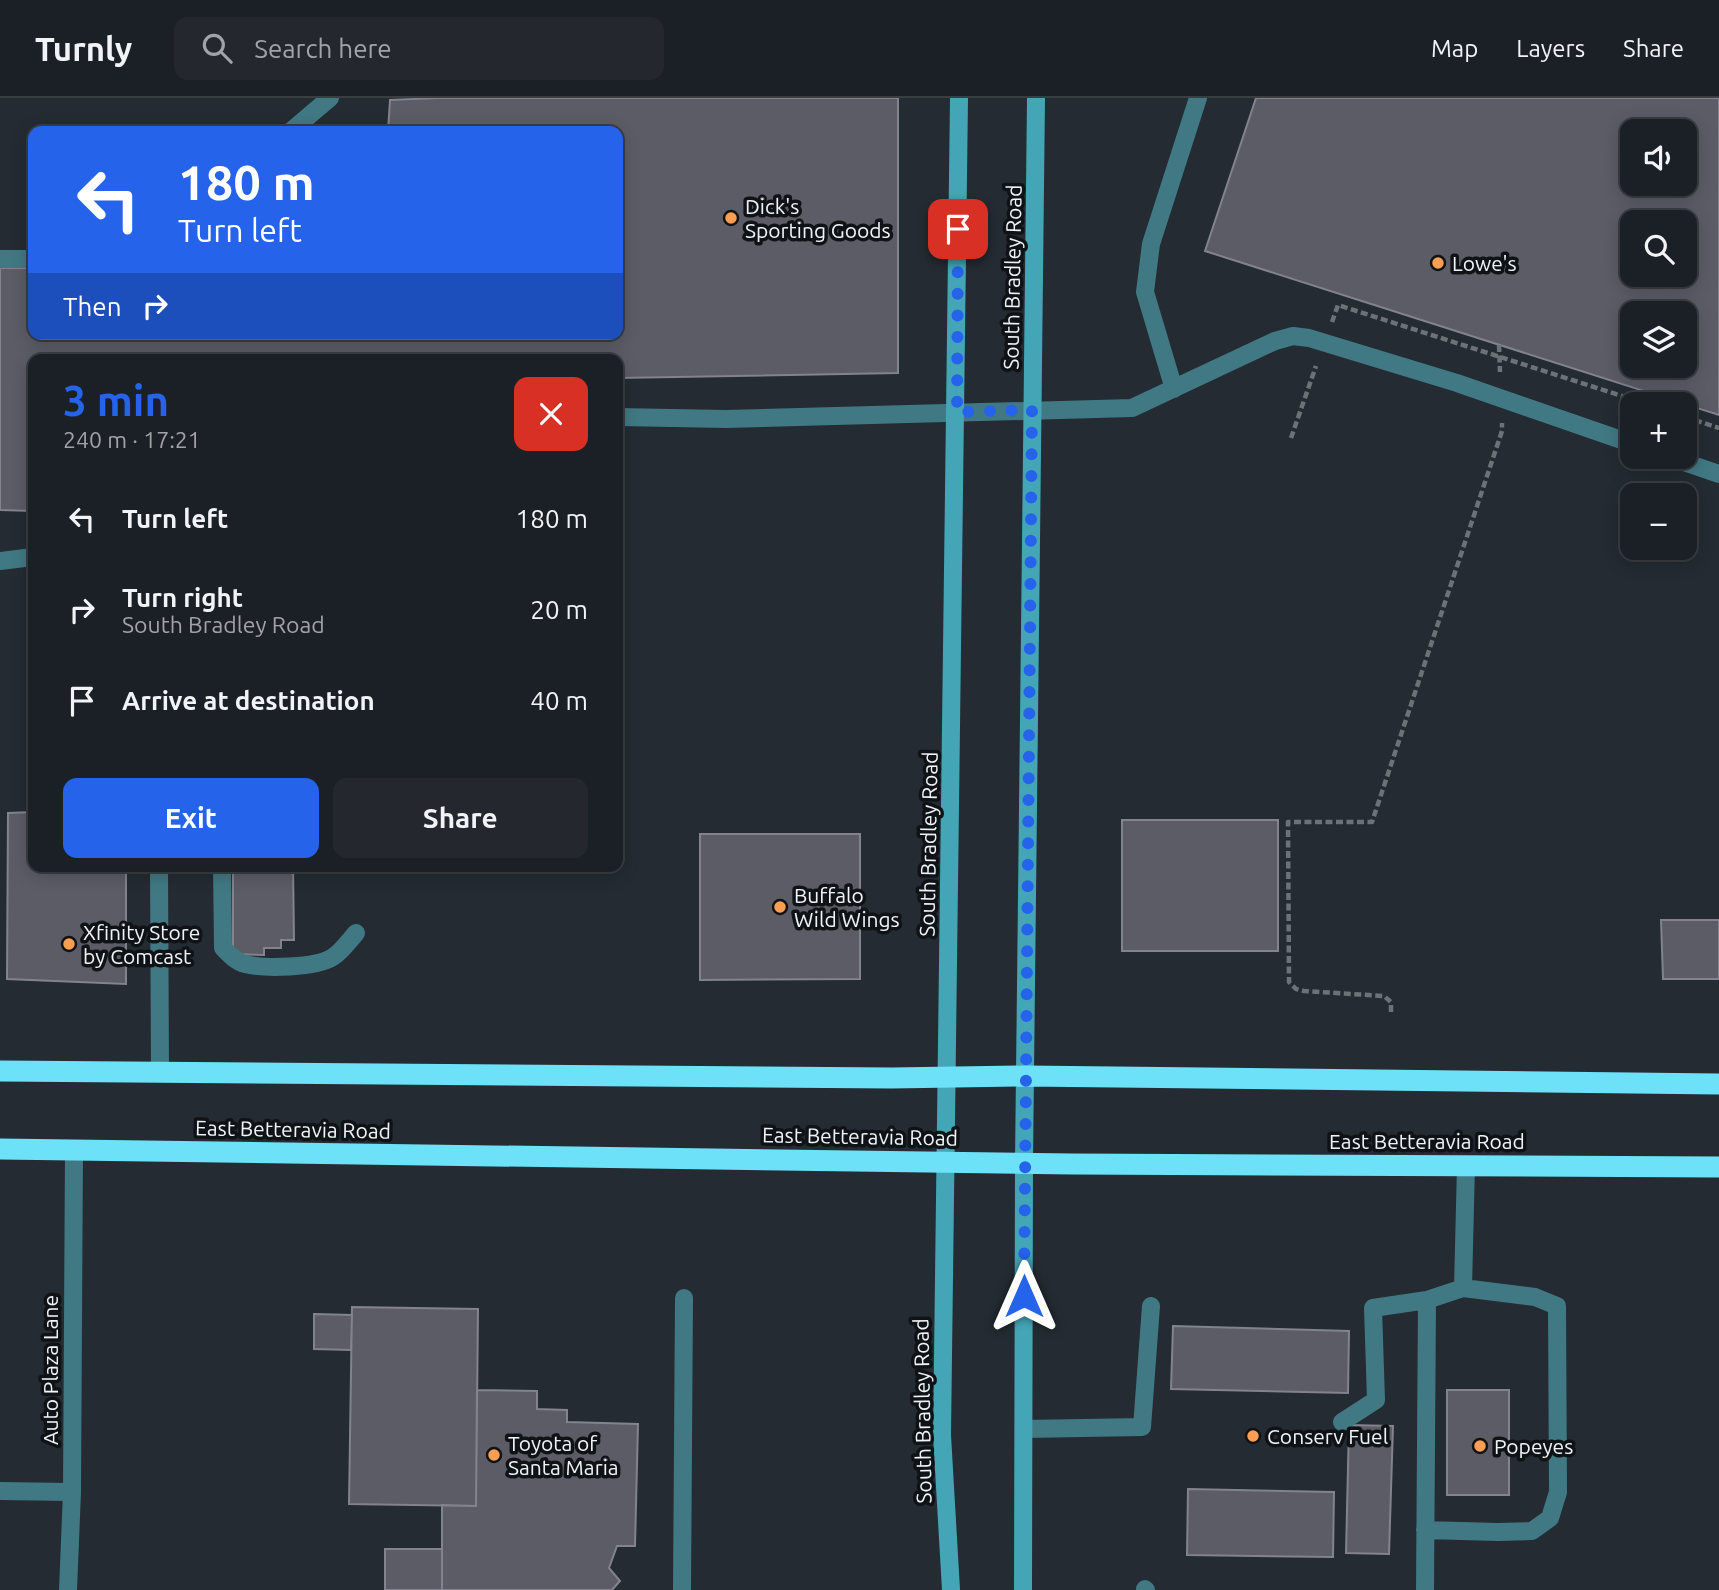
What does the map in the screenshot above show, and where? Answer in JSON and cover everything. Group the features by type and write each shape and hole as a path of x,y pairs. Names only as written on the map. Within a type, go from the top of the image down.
{"highway":[{"path":"0,1071 892,1078 1026,1076 1719,1084"},
{"name":"East Betteravia Road","path":"0,1149 944,1162 1719,1167"}],"street":[{"path":"297,126 330,98"},
{"name":"South Bradley Road","path":"951,1590 942,1435 959,98"},
{"name":"South Bradley Road","path":"1023,1590 1024,1162 1036,98"},
{"path":"1174,390 1145,292 1151,244 1198,98"},
{"path":"0,258 28,259"},
{"path":"623,416 726,419 1132,408 1275,341 1293,336 1317,340 1501,398 1620,439"},
{"path":"1697,467 1719,474"},
{"path":"0,561 28,558"},
{"path":"159,872 160,1072"},
{"path":"222,872 223,948 244,964 301,966 321,962 334,956 356,933"},
{"name":"Auto Plaza Lane","path":"68,1590 72,1492 74,1151"},
{"path":"1463,1288 1466,1166"},
{"path":"1342,1422 1376,1399 1373,1308 1427,1300 1463,1288 1535,1297 1557,1306 1558,1492 1550,1518 1532,1531 1425,1530"},
{"path":"682,1590 684,1297"},
{"path":"1425,1590 1427,1300"},
{"path":"1024,1429 1142,1427 1151,1306"},
{"path":"0,1491 72,1492"}],"path":[{"path":"1391,1012 1391,1002 1384,996 1304,991 1296,989 1289,982 1288,822 1372,822 1502,431 1499,345"},
{"path":"1697,421 1719,428"}],"building":[{"path":"898,98 898,373 623,378 623,354 28,354 28,511 0,510 0,268 28,268 28,340 623,340 623,126 388,126 390,100"},
{"name":"Lowe's","path":"1256,98 1719,98 1719,415 1697,408 1697,392 1647,392 1205,251"},
{"path":"28,812 28,872 126,872 126,984 7,979 8,813"},
{"path":"1122,820 1278,820 1278,951 1122,951"},
{"name":"Buffalo Wild Wings","path":"700,834 860,834 860,979 700,980"},
{"path":"233,872 293,872 294,940 281,940 281,948 264,948 264,955 233,954"},
{"path":"1661,920 1719,920 1719,979 1663,979"},
{"path":"352,1307 478,1309 476,1506 349,1504"},
{"path":"314,1314 352,1315 351,1350 314,1349"},
{"path":"1173,1326 1349,1331 1348,1393 1171,1389"},
{"path":"477,1390 537,1391 537,1409 567,1410 567,1422 638,1424 635,1546 617,1546 609,1568 620,1581 612,1590 442,1590 442,1505 476,1506"},
{"path":"1447,1390 1509,1390 1509,1495 1447,1495"},
{"path":"1349,1425 1393,1426 1389,1554 1346,1553"},
{"path":"1188,1489 1334,1492 1333,1557 1187,1555"},
{"path":"385,1549 442,1549 442,1590 385,1590"}],"place":[{"name":"Dick's Sporting Goods","path":"731,218"},
{"name":"Lowe's","path":"1438,263"},
{"name":"Buffalo Wild Wings","path":"780,907"},
{"name":"Xfinity Store by Comcast","path":"69,944"},
{"name":"Conserv Fuel","path":"1253,1436"},
{"name":"Popeyes","path":"1480,1446"},
{"name":"Toyota of Santa Maria","path":"494,1455"}],"route":[{"path":"958,229 957,412 1032,410 1024,1296"}]}
